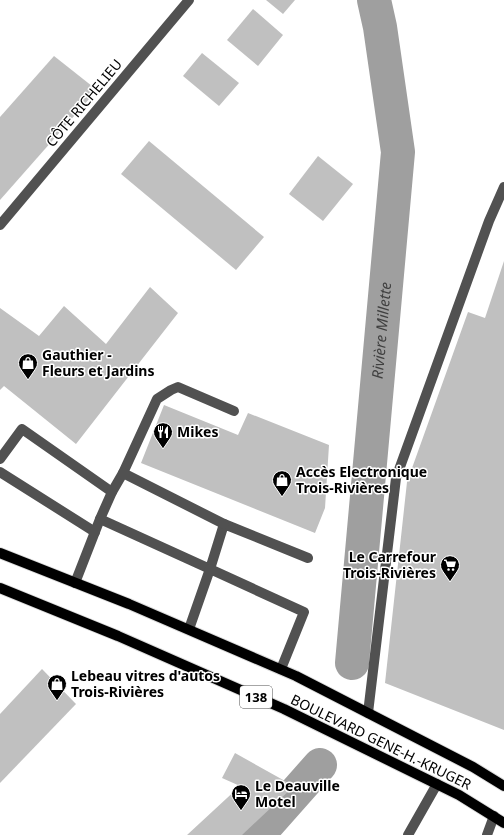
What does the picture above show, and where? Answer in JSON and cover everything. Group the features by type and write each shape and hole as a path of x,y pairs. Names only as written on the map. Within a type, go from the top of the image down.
{"main road":[{"name":"BOULEVARD GENE-H.-KRUGER","path":"0,553 129,604 281,669 473,767 504,786"},
{"name":"BOULEVARD GENE-H.-KRUGER","path":"0,588 118,636 284,709 460,795 504,823"}],"street":[{"name":"CÔTE RICHELIEU","path":"0,225 189,0"},
{"path":"368,713 396,478 489,221 504,187"},
{"path":"75,583 112,492 123,473 157,399 178,387 234,411"},
{"path":"0,459 22,429 112,492"},
{"path":"0,472 95,532"},
{"path":"123,473 224,524 308,558"},
{"path":"100,519 304,612 281,669"},
{"path":"189,629 224,524"},
{"path":"408,835 437,784"},
{"path":"487,835 494,816"}],"building":[{"path":"266,0 295,0 283,14"},
{"path":"253,9 283,35 258,66 227,40"},
{"path":"202,53 239,83 219,106 183,76"},
{"path":"54,56 97,90 0,200 0,117"},
{"path":"149,141 264,237 236,270 121,174"},
{"path":"318,156 353,184 323,221 289,194"},
{"name":"Le Carrefour Trois-Rivières","path":"504,261 504,730 385,683 407,482 468,312 485,318"},
{"path":"150,287 178,313 76,444 4,386 0,390 0,308 39,336 64,306 106,344"},
{"path":"164,405 238,435 248,413 329,445 325,508 315,533 141,463"},
{"path":"42,669 76,704 0,783 0,714"},
{"name":"Le Deauville Motel","path":"235,753 294,786 242,835 187,835 240,786 222,778"}],"waterway":[{"name":"Rivière Millette","path":"352,663 398,152 380,27 374,0"},
{"name":"Rivière Millette","path":"258,835 320,765"}],"place":[{"name":"Gauthier - Fleurs et Jardins","path":"28,380"},
{"name":"Mikes","path":"163,449"},
{"name":"Accès Electronique Trois-Rivières","path":"282,497"},
{"name":"Le Carrefour Trois-Rivières","path":"450,582"},
{"name":"Lebeau vitres d'autos Trois-Rivières","path":"57,701"},
{"name":"Le Deauville Motel","path":"241,811"}]}
